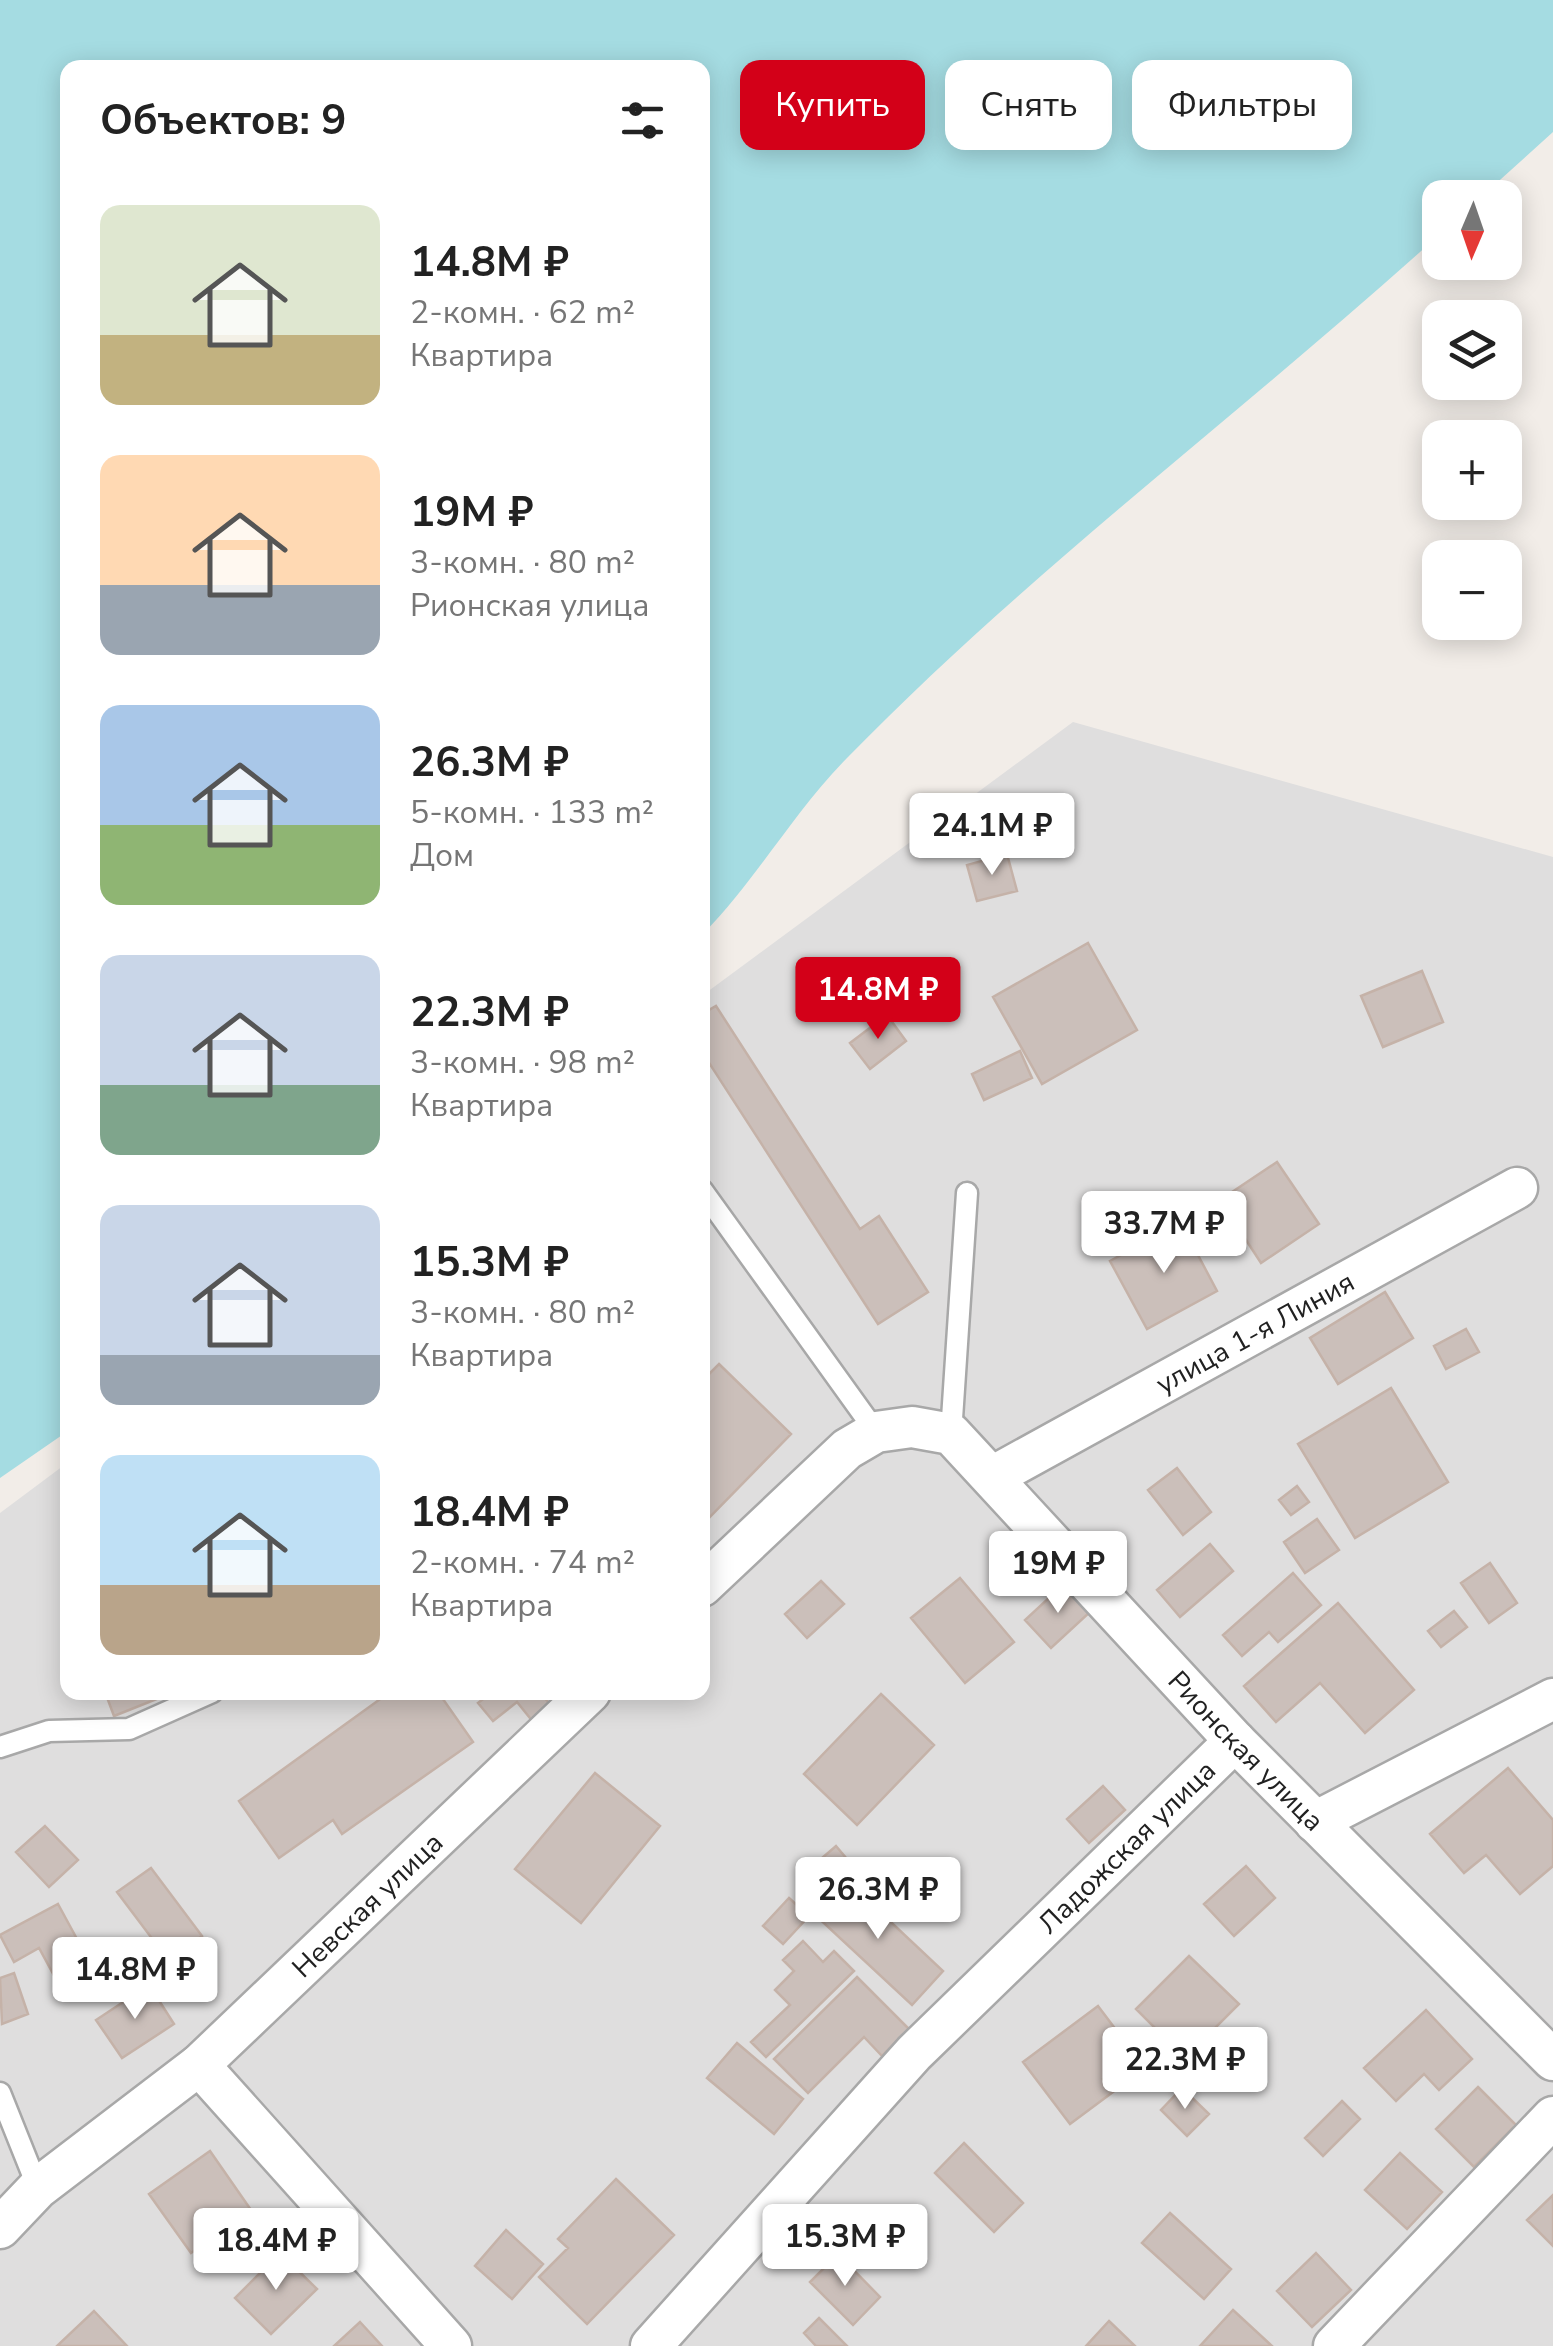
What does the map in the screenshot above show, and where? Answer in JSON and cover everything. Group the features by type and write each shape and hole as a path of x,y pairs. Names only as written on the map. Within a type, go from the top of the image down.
{"street":[{"name":"улица 1-я Линия","path":"992,1477 1516,1188"},
{"path":"710,1578 846,1448 876,1432 912,1426 951,1434"},
{"name":"Рионская улица","path":"951,1434 1235,1741 1553,2060"},
{"path":"1315,1822 1553,1698"},
{"name":"Невская улица","path":"0,2228 38,2188 199,2065 582,1700"},
{"name":"Ладожская улица","path":"650,2346 914,2053 1235,1741"},
{"path":"199,2065 451,2346"},
{"path":"1334,2346 1553,2117"}],"lane":[{"path":"951,1434 966,1193"},
{"path":"710,1201 876,1432"},
{"path":"0,1747 49,1731 128,1729 194,1700"},
{"path":"0,2093 38,2188"}],"shaded area":[{"path":"1073,722 1553,857 1553,2346 0,2346 0,1513 60,1468 60,1700 710,1700 710,990"}],"water":[{"path":"0,0 1553,0 1553,132 1500,180 1422,180 1422,250 1064,556 917,688 827,779 710,926 710,60 60,60 60,1437 0,1478"}],"building":[{"path":"1007,854 1017,891 977,901 967,865"},
{"path":"1088,943 1137,1030 1042,1084 993,997"},
{"path":"1422,971 1443,1022 1383,1047 1361,996"},
{"path":"716,1006 860,1229 879,1216 928,1292 878,1324 710,1064 710,1009"},
{"path":"887,1015 906,1041 870,1069 850,1043"},
{"path":"1020,1051 1032,1078 984,1100 972,1074"},
{"path":"1277,1162 1319,1224 1261,1263 1220,1200"},
{"path":"1181,1223 1217,1291 1147,1329 1110,1261"},
{"path":"1385,1292 1413,1338 1338,1384 1310,1338"},
{"path":"1466,1329 1479,1352 1446,1369 1434,1346"},
{"path":"719,1364 791,1434 710,1517 710,1373"},
{"path":"1391,1388 1448,1482 1355,1538 1298,1444"},
{"path":"1177,1468 1211,1512 1183,1535 1148,1490"},
{"path":"1297,1486 1309,1502 1291,1515 1279,1500"},
{"path":"1317,1519 1339,1550 1305,1573 1284,1542"},
{"path":"1210,1544 1233,1571 1180,1617 1157,1590"},
{"path":"1490,1563 1517,1603 1489,1623 1461,1583"},
{"path":"1293,1573 1321,1605 1278,1642 1269,1632 1242,1656 1223,1635"},
{"path":"960,1578 1014,1642 965,1683 911,1618"},
{"path":"821,1581 844,1604 807,1638 785,1614"},
{"path":"1064,1584 1090,1612 1051,1648 1025,1620"},
{"path":"1338,1603 1414,1690 1365,1733 1320,1683 1276,1722 1244,1686"},
{"path":"1454,1611 1467,1627 1441,1647 1428,1631"},
{"path":"881,1694 934,1745 857,1825 804,1774"},
{"path":"108,1700 154,1700 114,1716"},
{"path":"379,1700 444,1700 473,1742 342,1834 333,1820 279,1858 239,1801"},
{"path":"546,1700 557,1713 538,1728 517,1702 493,1721 478,1703"},
{"path":"1508,1768 1553,1820 1553,1866 1520,1894 1486,1855 1464,1873 1430,1834"},
{"path":"595,1773 660,1826 581,1923 515,1869"},
{"path":"1103,1786 1125,1810 1089,1843 1067,1819"},
{"path":"45,1826 78,1860 49,1887 16,1852"},
{"path":"836,1846 847,1859 824,1877 814,1865"},
{"path":"1246,1866 1275,1898 1234,1936 1204,1904"},
{"path":"151,1868 202,1936 169,1961 117,1892"},
{"path":"845,1879 943,1971 912,2005 813,1913"},
{"path":"789,1898 809,1916 783,1944 763,1926"},
{"path":"58,1904 90,1963 57,1981 39,1948 14,1962 0,1935"},
{"path":"803,1941 823,1962 834,1951 854,1971 766,2057 751,2042 790,2005 775,1990 794,1971 783,1960"},
{"path":"1189,1956 1239,2004 1185,2058 1136,2009"},
{"path":"14,1973 28,2014 2,2024 0,1978"},
{"path":"857,1977 909,2029 882,2056 864,2037 808,2093 774,2059"},
{"path":"149,1985 174,2024 122,2058 96,2020"},
{"path":"1098,2006 1135,2055 1103,2079 1113,2092 1070,2124 1023,2062"},
{"path":"1426,2010 1472,2059 1439,2090 1424,2074 1396,2101 1364,2068"},
{"path":"737,2043 803,2099 774,2134 707,2078"},
{"path":"1478,2087 1516,2125 1474,2167 1436,2129"},
{"path":"1182,2088 1209,2114 1187,2136 1161,2110"},
{"path":"1342,2101 1360,2119 1323,2156 1305,2138"},
{"path":"964,2143 1023,2203 994,2232 935,2173"},
{"path":"210,2151 251,2210 191,2253 149,2194"},
{"path":"1400,2153 1442,2192 1407,2229 1365,2190"},
{"path":"616,2179 674,2235 587,2324 539,2277 568,2248 558,2239"},
{"path":"1553,2195 1553,2246 1527,2220"},
{"path":"1170,2213 1231,2269 1204,2299 1142,2243"},
{"path":"506,2230 543,2264 512,2299 475,2266"},
{"path":"280,2253 317,2289 271,2334 235,2298"},
{"path":"1316,2253 1351,2290 1312,2327 1277,2291"},
{"path":"838,2254 880,2297 853,2325 810,2282"},
{"path":"1233,2310 1272,2346 1200,2346"},
{"path":"94,2311 127,2346 57,2346"},
{"path":"819,2318 847,2346 816,2346 804,2333"},
{"path":"1109,2321 1135,2346 1086,2346"},
{"path":"360,2322 382,2346 334,2346"}]}
